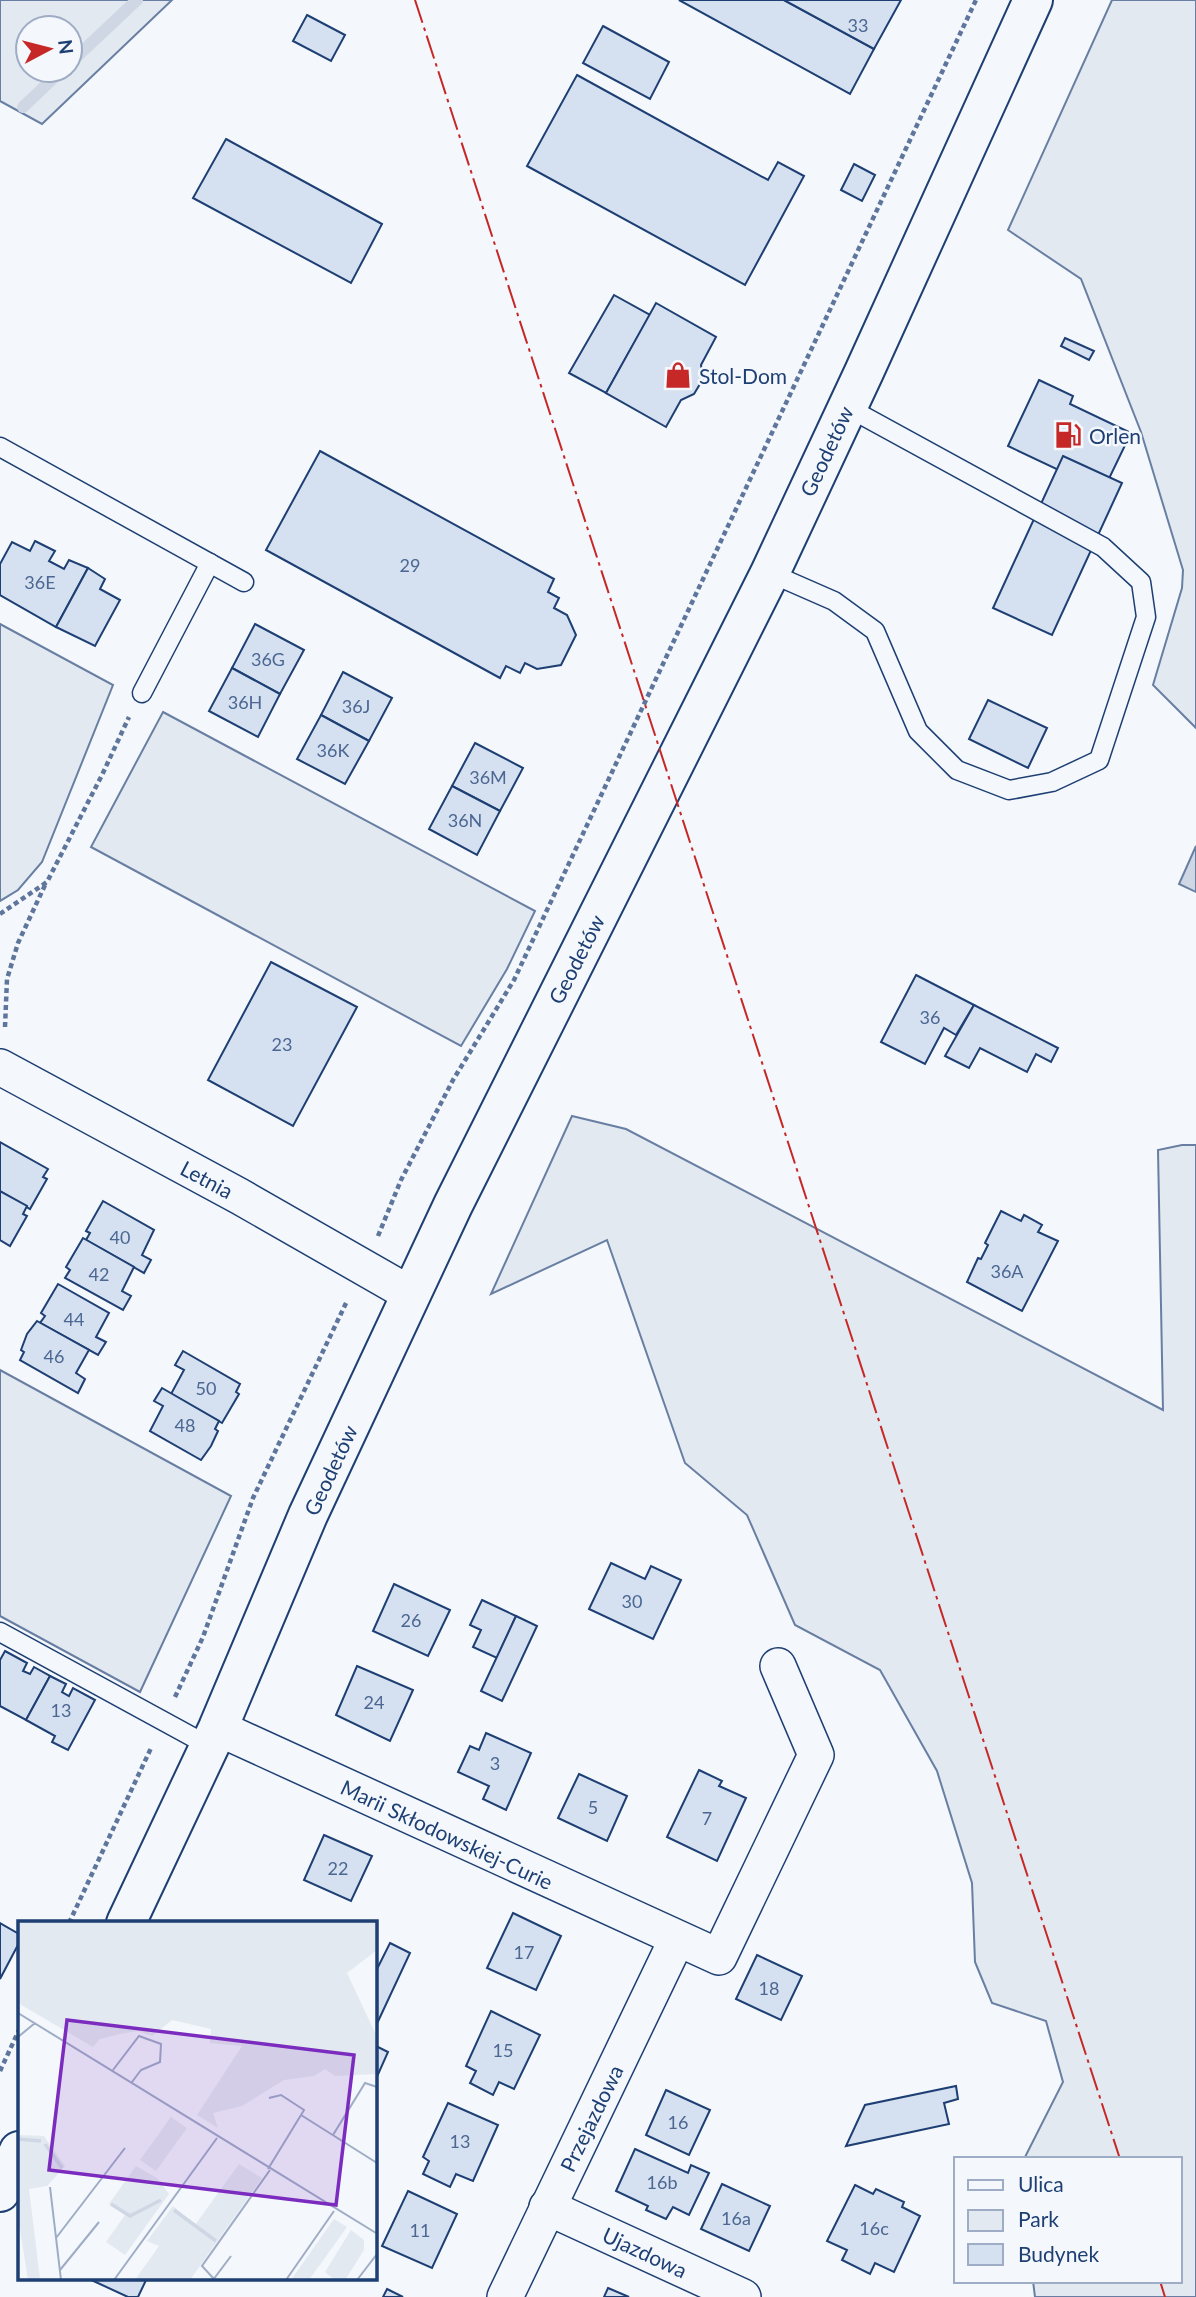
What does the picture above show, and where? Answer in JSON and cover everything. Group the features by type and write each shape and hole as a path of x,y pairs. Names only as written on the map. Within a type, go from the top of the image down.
{"main road":[{"name":"Geodetów","path":"127,1921 213,1737 308,1515 465,1181 770,573 1033,0"},
{"path":"0,2192 18,2153"}],"street":[{"name":"Letnia","path":"0,1067 239,1196 412,1295"},
{"name":"Marii Skłodowskiej-Curie","path":"213,1737 719,1957 817,1755 778,1666"},
{"name":"Przejazdowa","path":"505,2297 677,1939"},
{"name":"Ujazdowa","path":"547,2207 743,2297"}],"lane":[{"path":"770,573 834,601 875,631 918,731 957,770 1009,790 1052,782 1099,760 1146,617 1142,582 1103,547 846,407"},
{"path":"0,447 244,582"},
{"path":"142,693 210,563"},
{"path":"0,1632 163,1722 213,1737"}],"path":[{"path":"70,1921 203,1637 253,1498 364,1268 401,1180 453,1080 514,979 976,0"},
{"path":"5,1027 7,979 18,943 142,693"},
{"path":"0,914 47,882"},
{"path":"0,2071 18,2032"}],"green space":[{"path":"0,0 172,0 84,84 84,14 14,14 14,84 84,84 42,124 0,101"},
{"path":"1112,0 1196,0 1196,728 1153,685 1182,588 1183,570 1141,432 1081,279 1008,230"},
{"path":"0,624 113,685 42,862 18,890 0,901"},
{"path":"163,712 535,911 507,969 461,1046 91,847"},
{"path":"572,1116 626,1129 1163,1410 1158,1150 1196,1145 1196,2297 1035,2297 1033,2283 1182,2283 1182,2157 1025,2157 1063,2082 1046,2021 992,2003 975,1962 972,1883 937,1771 880,1670 795,1625 747,1515 685,1463 607,1240 491,1294"},
{"path":"0,1370 231,1496 140,1692 0,1616"}],"shaded area":[{"path":"1196,846 1196,892 1179,884"}],"building":[{"path":"679,0 784,0 874,49 850,94"},
{"path":"784,0 901,0 874,49"},
{"path":"307,15 345,35 331,61 293,41"},
{"path":"603,26 669,62 650,99 583,63"},
{"path":"577,75 768,180 778,162 804,176 745,285 527,166"},
{"path":"226,139 382,224 351,283 193,198"},
{"path":"854,164 875,175 862,201 841,190"},
{"path":"614,295 650,315 606,393 569,373"},
{"path":"656,303 716,337 701,365 703,379 694,394 681,400 666,427 606,393"},
{"path":"1065,338 1094,351 1089,360 1061,346"},
{"path":"1039,380 1073,396 1070,404 1131,433 1103,491 1008,446"},
{"path":"320,451 554,579 548,592 559,598 554,608 567,615 576,635 561,665 537,669 525,663 520,673 506,666 500,678 266,550"},
{"path":"1063,456 1122,483 1052,635 993,608"},
{"path":"35,541 55,551 49,561 64,569 69,560 88,568 56,627 0,595 0,564 12,542 30,551"},
{"path":"88,568 105,579 100,589 120,600 95,646 56,627"},
{"path":"255,624 304,650 280,694 232,668"},
{"path":"232,668 280,694 258,737 209,711"},
{"path":"343,672 392,698 369,741 321,715"},
{"path":"988,700 1047,728 1028,768 969,739"},
{"path":"321,715 369,741 345,784 297,759"},
{"path":"475,743 523,768 500,811 452,786"},
{"path":"452,786 500,811 477,855 429,829"},
{"path":"271,962 357,1007 293,1126 208,1080"},
{"path":"916,975 974,1005 956,1035 944,1028 925,1064 881,1042"},
{"path":"974,1005 1058,1048 1051,1062 1036,1054 1027,1072 980,1048 969,1068 945,1056"},
{"path":"0,1142 48,1169 43,1177 47,1179 30,1209 0,1191"},
{"path":"0,1191 27,1206 23,1214 27,1216 10,1246 0,1240"},
{"path":"103,1201 154,1230 142,1255 151,1260 144,1273 86,1240 90,1233 86,1231"},
{"path":"1001,1211 1021,1221 1024,1215 1042,1225 1038,1232 1058,1241 1022,1311 967,1282 978,1258 981,1259 988,1245 985,1243"},
{"path":"83,1238 134,1267 122,1291 131,1296 123,1310 65,1278 70,1270 66,1267"},
{"path":"58,1284 109,1313 96,1337 106,1342 98,1355 40,1323 45,1316 41,1313"},
{"path":"37,1321 89,1350 76,1373 85,1379 78,1393 20,1360 27,1334"},
{"path":"183,1351 240,1384 236,1392 239,1394 222,1423 171,1394 184,1370 175,1365"},
{"path":"162,1388 219,1421 215,1429 218,1431 201,1460 150,1431 163,1406 154,1401"},
{"path":"611,1563 645,1579 651,1566 681,1580 653,1639 589,1609"},
{"path":"394,1584 450,1610 428,1656 373,1631"},
{"path":"482,1600 516,1616 497,1658 473,1647 481,1630 470,1625"},
{"path":"516,1616 537,1626 502,1701 481,1691"},
{"path":"5,1651 27,1663 23,1671 30,1674 34,1667 50,1676 26,1720 0,1706 0,1660"},
{"path":"357,1666 413,1690 390,1741 336,1715"},
{"path":"50,1676 66,1684 62,1692 69,1696 73,1688 95,1700 68,1750 52,1742 55,1736 26,1720"},
{"path":"486,1733 531,1753 506,1810 483,1799 489,1786 458,1772 470,1746 479,1750"},
{"path":"699,1770 722,1781 719,1786 746,1798 717,1861 667,1837"},
{"path":"579,1774 627,1796 607,1841 558,1818"},
{"path":"324,1835 372,1856 351,1901 304,1880"},
{"path":"513,1913 561,1936 536,1990 487,1968"},
{"path":"0,1923 18,1933 18,1945 0,1979"},
{"path":"390,1943 410,1953 376,2026 376,1971"},
{"path":"757,1955 802,1976 781,2020 736,1999"},
{"path":"491,2011 540,2035 514,2089 499,2082 493,2095 470,2083 476,2071 466,2066"},
{"path":"376,2046 388,2052 376,2079"},
{"path":"956,2086 958,2099 944,2103 949,2124 846,2146 865,2105"},
{"path":"666,2090 710,2110 689,2155 646,2135"},
{"path":"448,2103 498,2125 473,2181 456,2174 450,2187 423,2174 429,2161 423,2157"},
{"path":"635,2149 688,2173 691,2165 709,2173 689,2215 673,2207 666,2219 646,2210 648,2206 616,2191"},
{"path":"722,2184 770,2206 749,2251 701,2229"},
{"path":"855,2185 873,2194 876,2189 904,2202 902,2207 920,2216 894,2272 875,2263 870,2274 842,2260 847,2250 827,2241"},
{"path":"408,2191 457,2214 432,2268 382,2246"},
{"path":"91,2280 146,2280 138,2297 128,2297"},
{"path":"608,2288 629,2297 604,2297"},
{"path":"387,2289 403,2297 383,2297"}],"waterway":[{"path":"84,50 137,0"},
{"path":"23,107 47,84"}],"power":[{"path":"415,0 1119,2157"},
{"path":"1161,2283 1165,2297"}],"place":[{"name":"Stol-Dom","path":"678,375"},
{"name":"Orlen","path":"1068,435"}]}
